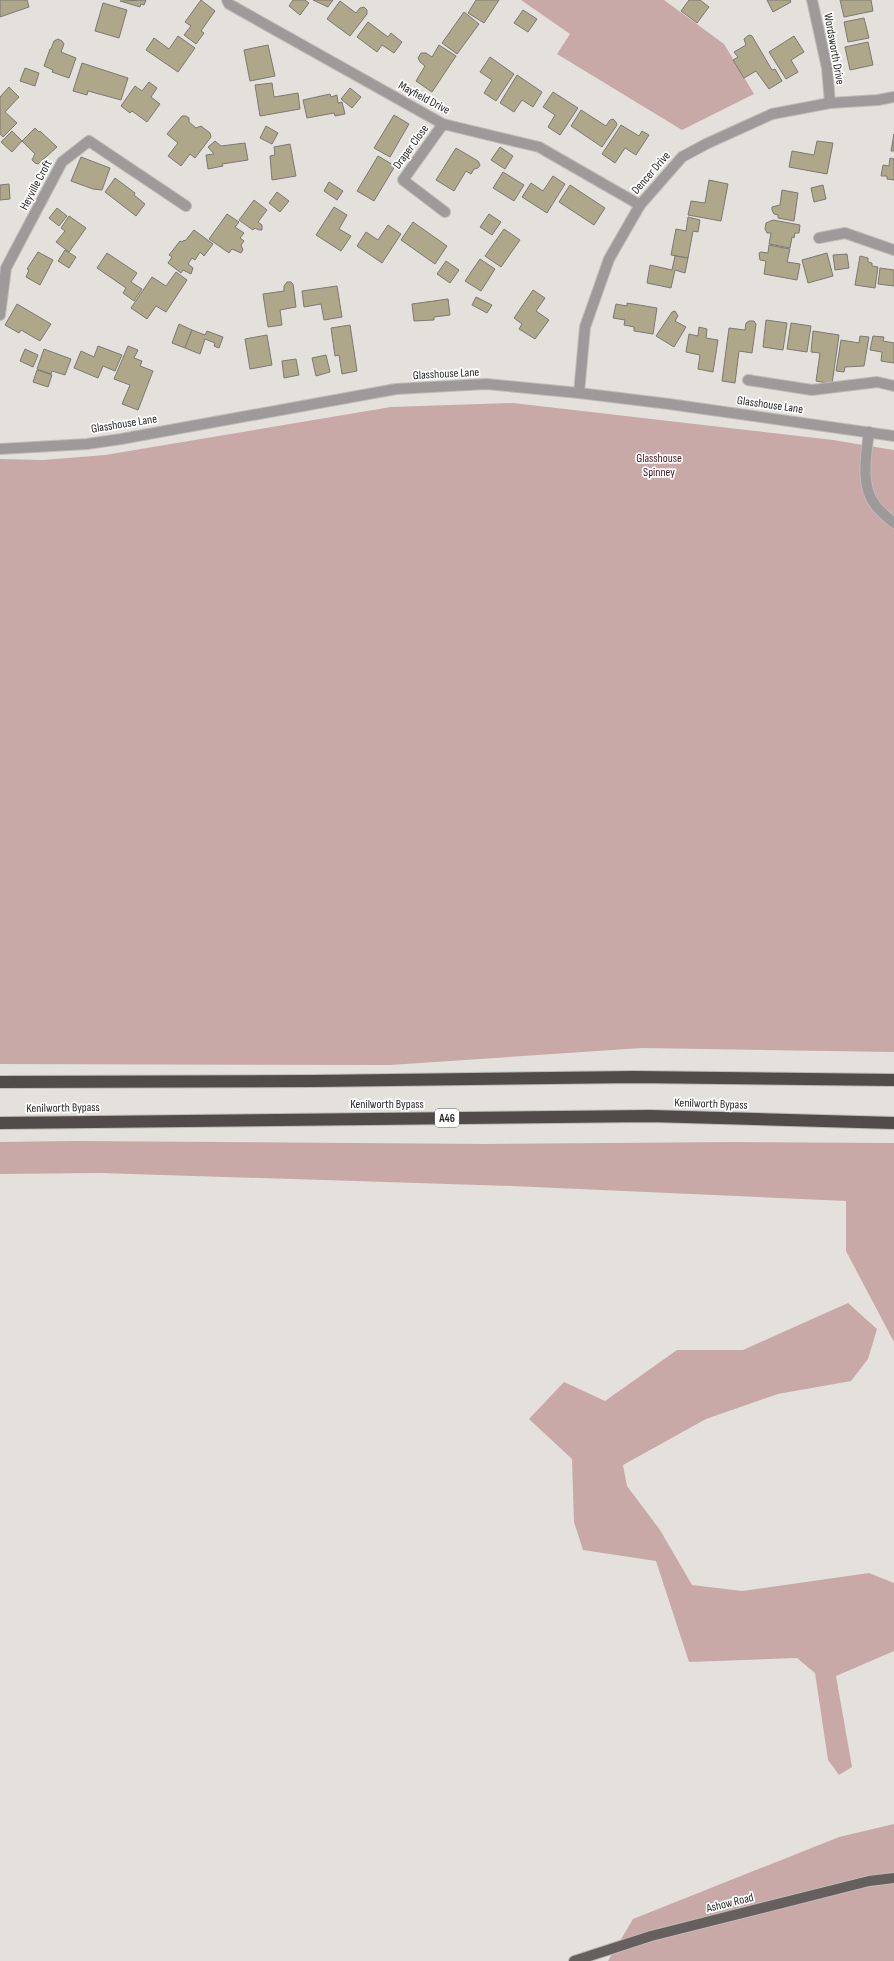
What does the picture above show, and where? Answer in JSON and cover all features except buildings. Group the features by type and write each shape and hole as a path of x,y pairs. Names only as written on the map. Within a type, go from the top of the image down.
{"highway":[{"name":"Kenilworth Bypass","path":"0,1082 314,1081 634,1077 894,1080"},
{"name":"Kenilworth Bypass","path":"0,1123 642,1116 894,1122"}],"main road":[{"name":"Ashow Road","path":"574,1961 651,1936 869,1881 894,1878"}],"street":[{"name":"Mayfield Drive","path":"227,0 229,4 443,124 539,147 640,205"},
{"name":"Wordsworth Drive","path":"812,0 827,68 830,103"},
{"name":"Dencer Drive","path":"578,393 585,328 609,259 640,205 682,157 706,144 772,114 830,103 878,100 894,97"},
{"name":"Draper Close","path":"443,124 403,180 445,212"},
{"name":"Heyville Croft","path":"0,315 3,266 62,162 89,141 186,206"},
{"path":"818,238 845,234 894,250"},
{"name":"Glasshouse Lane","path":"748,380 812,390 877,382 894,386"},
{"name":"Glasshouse Lane","path":"0,449 87,444 121,439 396,389 486,384 578,393 894,436"},
{"path":"869,432 865,461 868,491 875,505 894,523"}],"green space":[{"path":"521,0 664,0 724,44 754,94 682,130 557,54 570,34"},
{"name":"Glasshouse Spinney","path":"513,403 833,440 894,450 894,1052 642,1048 390,1065 0,1064 0,459 43,460 105,455 391,407"},
{"path":"72,1141 487,1144 736,1142 894,1143 894,1342 846,1251 846,1201 512,1186 100,1173 0,1174 0,1142"},
{"path":"848,1303 877,1329 868,1359 851,1381 778,1394 706,1419 623,1465 627,1486 660,1530 692,1585 742,1591 869,1573 894,1583 894,1651 836,1676 852,1767 839,1775 828,1760 815,1673 797,1658 689,1662 656,1561 583,1550 574,1522 572,1459 529,1419 564,1382 605,1401 677,1350 743,1350"},
{"path":"894,1824 894,1961 608,1961 633,1919 839,1837"}]}
